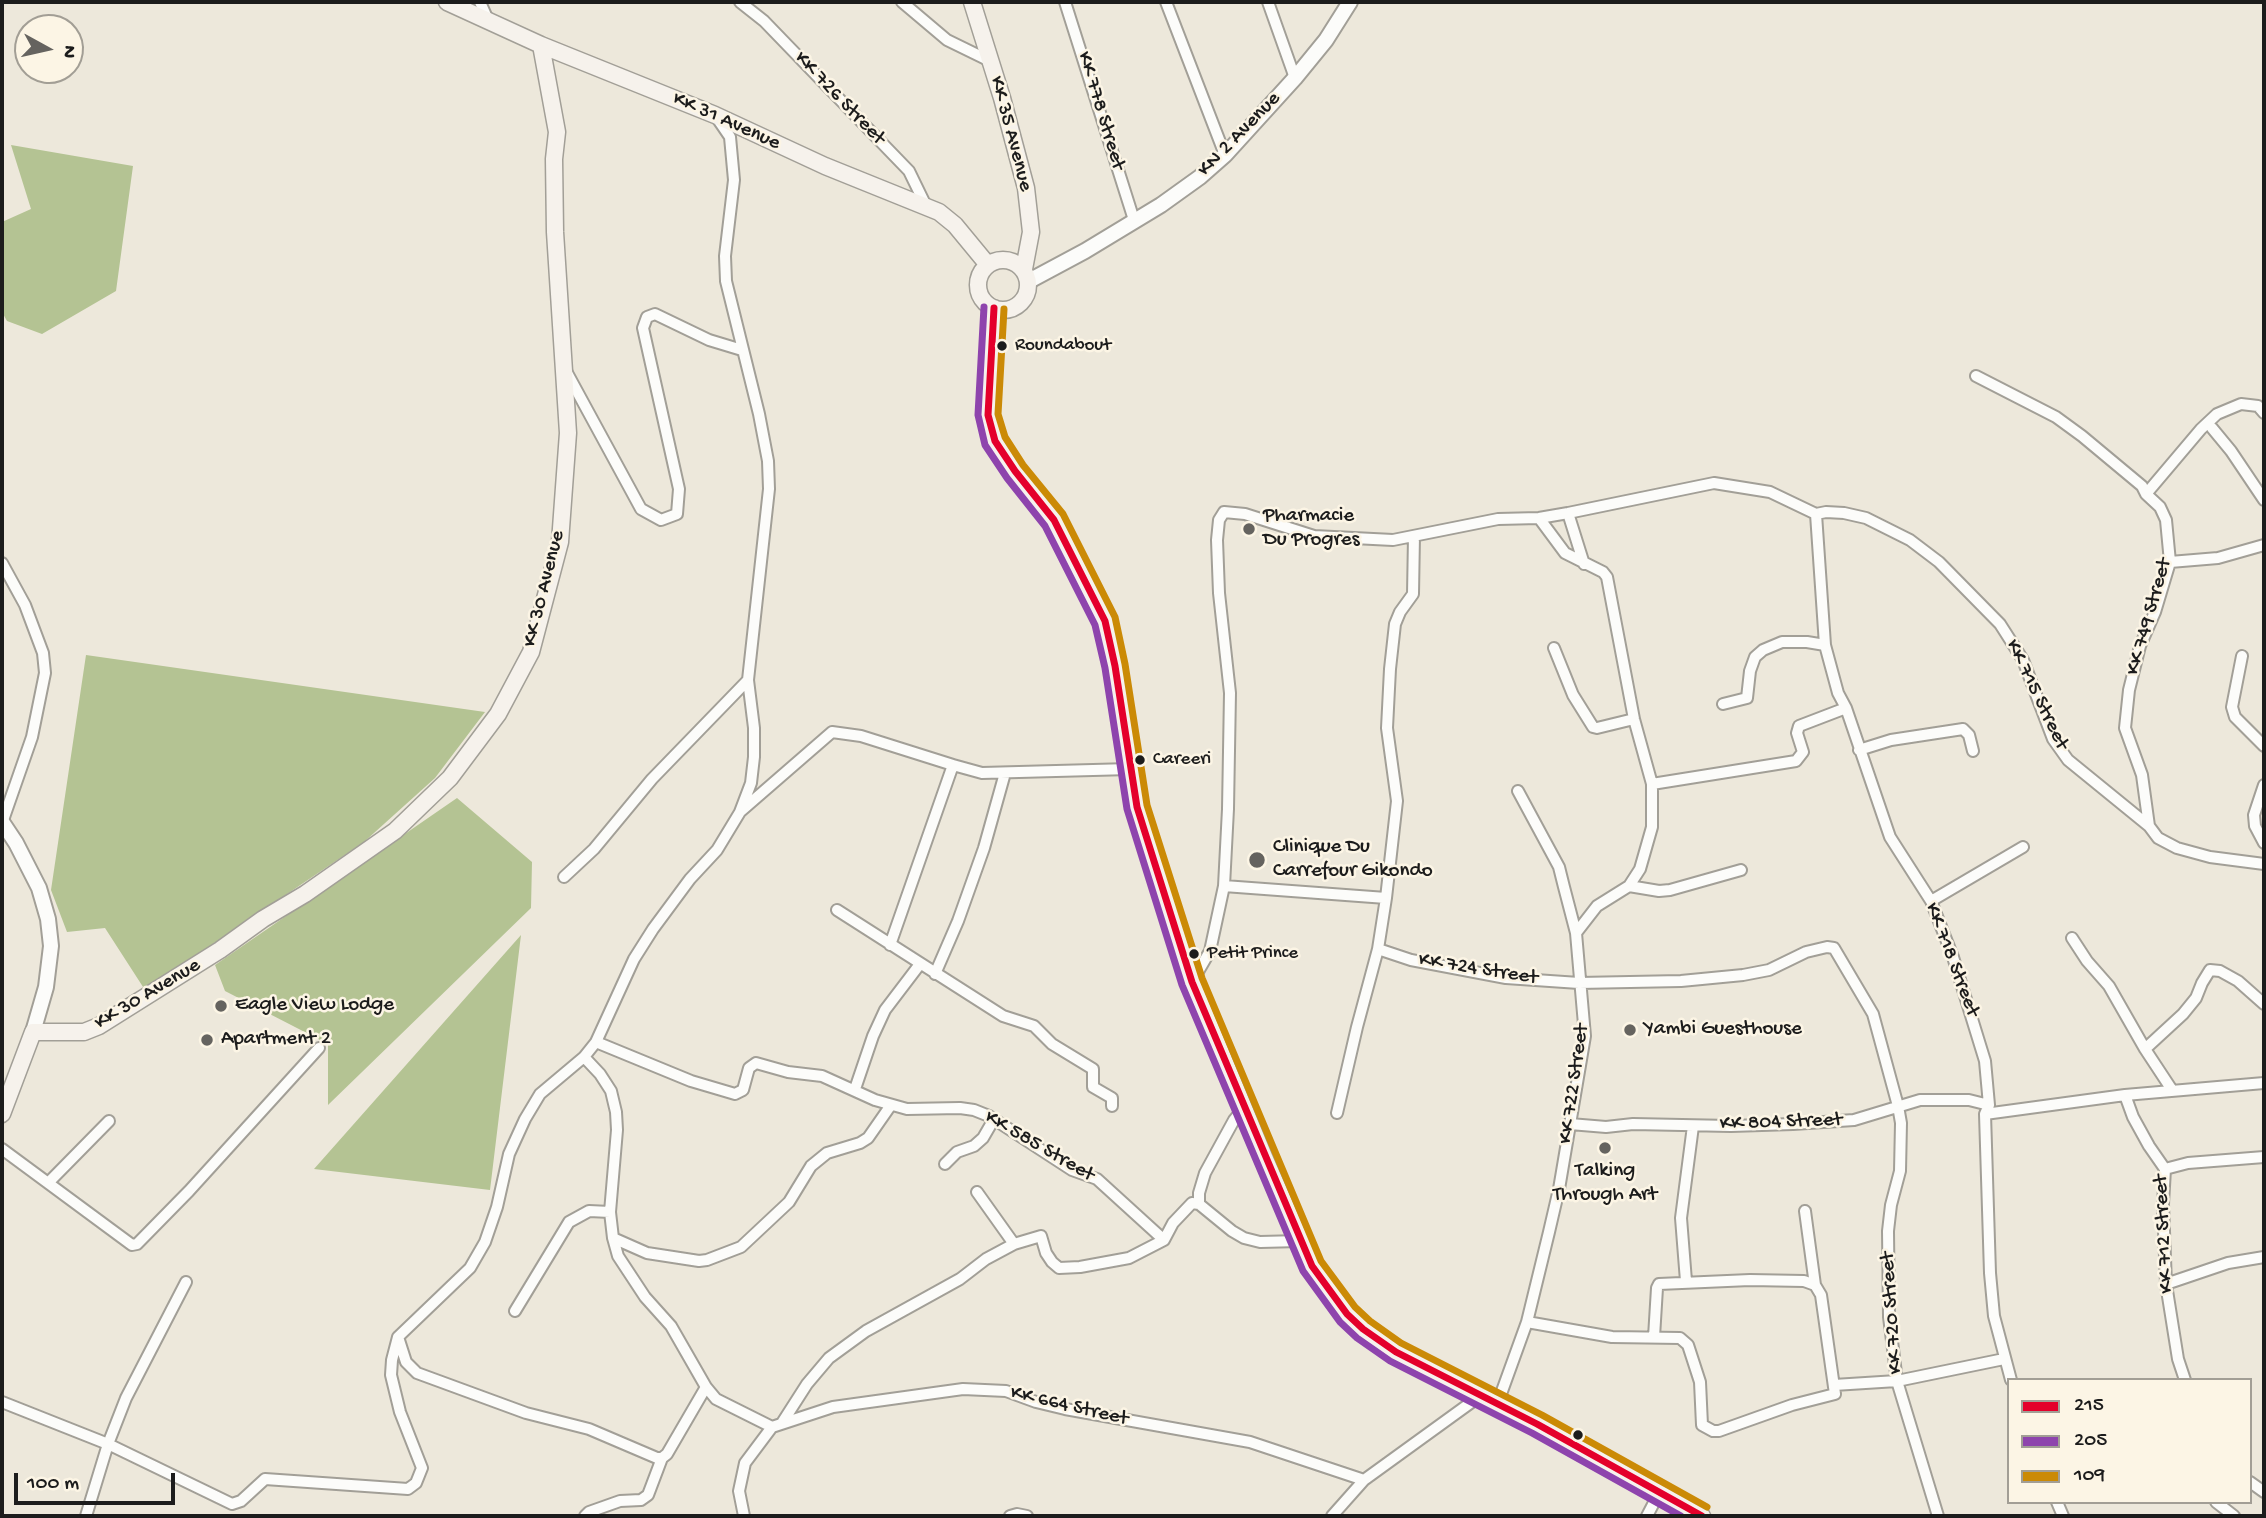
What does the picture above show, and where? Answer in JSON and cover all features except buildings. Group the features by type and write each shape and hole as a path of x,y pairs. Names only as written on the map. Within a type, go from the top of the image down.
{"main road":[{"name":"KK 31 Avenue","path":"447,2 541,45 715,116 824,166 926,206 949,218 988,265"},
{"name":"KK 35 Avenue","path":"972,2 1002,99 1029,207 1031,241 1026,275"},
{"name":"KK 30 Avenue","path":"33,1032 83,1032 99,1026 220,950 396,831 450,778 498,714 531,652 560,542 568,433 561,363 555,232 554,159 557,132 541,45"},
{"path":"994,261 1013,261 1026,275 1027,294 1019,305 1007,310 994,308 983,300 978,288 980,275 994,261"},
{"path":"994,308 988,398 995,441 1054,520 1105,621 1115,666 1137,807 1192,982 1312,1266 1336,1301 1363,1329 1396,1352 1702,1516"},
{"path":"2,1115 33,1032"}],"street":[{"path":"480,2 488,20"},
{"name":"KK 726 Street","path":"740,2 773,31 908,171 926,206"},
{"path":"902,2 947,40 990,61"},
{"name":"KK 778 Street","path":"1065,2 1134,220"},
{"path":"1166,2 1224,155"},
{"path":"1268,2 1295,78"},
{"name":"KN 2 Avenue","path":"1026,275 1134,220 1200,177 1295,78 1326,40 1350,2"},
{"path":"2,1402 108,1444 232,1504 241,1501 265,1479 408,1489 416,1483 422,1468 400,1412 391,1375 391,1360 398,1337 470,1269 485,1242 497,1207 509,1154 540,1094 584,1057 596,1042 635,959 653,929 690,879 717,850 740,812 754,769 754,728 748,680 769,489 768,461 726,281 734,180 730,137 715,116"},
{"path":"561,363 642,509 661,520 677,514 679,489 643,328 648,317 655,314 709,340 742,350"},
{"name":"KK 749 Street","path":"1976,376 2056,417 2141,486 2160,507 2166,520 2170,562 2155,612 2140,646 2129,690 2125,728 2142,775 2149,826"},
{"path":"2146,494 2217,414 2241,404 2259,406 2264,413"},
{"path":"2212,428 2264,500"},
{"path":"1192,982 1210,951 1224,886 1230,693 1219,593 1217,540 1219,520 1224,512 1245,514 1314,536 1393,540 1498,519 1539,518 1568,513 1714,483 1770,492 1816,514"},
{"path":"1568,513 1584,564"},
{"name":"KK 715 Street","path":"1816,514 1844,513 1866,517 1910,540 1939,562 2000,624 2023,660 2053,739 2068,760 2149,826 2158,838 2177,848 2210,857 2264,864"},
{"name":"KK 718 Street","path":"1816,514 1825,645 1839,694 1890,837 1931,901 1953,957 1985,1061 1990,1273 1994,1316 2010,1378"},
{"path":"1539,518 1565,553 1603,572 1607,577 1634,719 1653,784 1649,839 1640,869 1629,886 1597,906 1576,933"},
{"path":"1337,1113 1378,949 1386,898 1397,801 1387,728 1390,669 1395,624 1413,594 1414,536"},
{"path":"2170,562 2218,558 2264,545"},
{"path":"2,563 25,605 43,653 45,673 32,737 2,822 39,888 48,919 51,946 46,987 33,1032"},
{"path":"1723,704 1747,698 1750,671 1755,657 1762,650 1782,642 1825,645"},
{"path":"1554,648 1573,695 1593,727 1634,719"},
{"path":"2242,656 2232,707 2235,717 2264,746"},
{"path":"564,877 594,849 652,779 748,680"},
{"path":"1653,784 1796,761 1803,752 1797,733 1799,726 1846,708"},
{"path":"1859,750 1891,740 1963,729 1969,735 1973,751"},
{"path":"740,812 832,732 861,736 982,773 1130,769"},
{"path":"890,945 953,765"},
{"path":"934,974 958,921 980,860 1005,773"},
{"path":"2264,785 2254,815 2255,826 2264,842"},
{"name":"KK 722 Street","path":"1497,1405 1527,1322 1559,1189 1585,1036 1576,933 1559,867 1518,791"},
{"path":"1931,901 2023,847"},
{"path":"1629,886 1670,890 1741,870"},
{"path":"1224,886 1386,898"},
{"path":"837,910 1003,1016 1034,1026 1052,1044 1093,1069 1093,1087 1112,1098 1112,1105"},
{"path":"2072,938 2087,961 2109,986 2172,1090"},
{"name":"KK 724 Street","path":"1378,949 1411,960 1506,978 1580,983 1681,981 1743,975 1769,970 1806,952 1834,948 1873,1014 1898,1106"},
{"path":"855,1089 885,1010 920,964"},
{"path":"2145,1049 2196,998 2210,970 2220,971 2238,981 2264,1004"},
{"name":"KK 585 Street","path":"596,1042 691,1081 735,1094 743,1090 749,1068 756,1063 788,1072 822,1076 875,1100 907,1110 974,1110 994,1119 1072,1170 1097,1179 1164,1240"},
{"path":"2,1149 132,1245 137,1244 319,1048"},
{"path":"584,1057 611,1091 616,1112 610,1212 618,1256 645,1297 671,1326 706,1387 716,1399 777,1425"},
{"name":"KK 804 Street","path":"1570,1124 1606,1127 1633,1124 1742,1126 1854,1120 1920,1100 1969,1100 1987,1110 2264,1083"},
{"name":"KK 712 Street","path":"2125,1095 2148,1146 2165,1169 2163,1204 2166,1284 2178,1359 2184,1378"},
{"path":"613,1238 647,1253 699,1261 741,1247 789,1202 811,1166 827,1153 868,1138 891,1105"},
{"name":"KK 720 Street","path":"1898,1106 1901,1123 1900,1171 1891,1205 1888,1231 1889,1317 1897,1381 1938,1516"},
{"path":"1199,1204 1205,1173 1234,1120 1244,1108"},
{"path":"945,1164 957,1152 974,1146 983,1138 994,1119"},
{"path":"48,1183 108,1121"},
{"path":"1686,1281 1681,1218 1693,1126"},
{"path":"2165,1169 2188,1163 2264,1157"},
{"path":"977,1192 1014,1244"},
{"path":"744,1516 739,1491 745,1463 829,1358 866,1331 960,1279 986,1259 1014,1244 1041,1236 1046,1254 1059,1268 1129,1258 1164,1240 1173,1223 1189,1205 1199,1204 1244,1238 1260,1242 1300,1241"},
{"path":"515,1311 569,1222 589,1211 610,1212"},
{"path":"1527,1322 1612,1336 1680,1338 1688,1345 1700,1382 1702,1424 1713,1431 1835,1394 1823,1306 1815,1285 1805,1212"},
{"path":"2166,1284 2228,1263 2264,1258"},
{"path":"1654,1337 1657,1288 1664,1283 1804,1281 1815,1285"},
{"path":"86,1516 108,1444 126,1398 187,1282"},
{"path":"398,1337 406,1362 417,1373 526,1413 589,1429 662,1458"},
{"path":"1834,1385 1897,1381 2004,1360"},
{"path":"585,1516 589,1512 620,1501 641,1500 648,1495 662,1458 667,1454 706,1387"},
{"name":"KK 664 Street","path":"777,1425 833,1407 963,1388 1006,1391 1065,1409 1250,1442 1364,1480"},
{"path":"1332,1516 1364,1480 1480,1396"},
{"path":"1647,1516 1659,1493"},
{"path":"2219,1504 2234,1516"},
{"path":"1010,1516 1025,1516"}],"green space":[{"path":"11,145 133,166 116,291 42,334 7,321 2,312 2,222 31,209"},
{"path":"86,655 485,712 435,778 364,842 145,990 105,928 67,932 51,890"},
{"path":"457,798 532,862 531,908 328,1105 328,1044 225,991 215,965"},
{"path":"521,935 490,1190 314,1169"}],"transit line":[{"name":"205","path":"984,307 978,415 985,445 1045,526 1095,625 1105,668 1127,809 1182,985 1303,1271 1340,1322 1357,1338 1390,1361 1532,1433 1681,1516"},
{"name":"215","path":"994,308 988,415 995,441 1054,520 1105,621 1115,666 1137,807 1192,982 1312,1266 1347,1314 1396,1352 1537,1424 1702,1516"},
{"name":"109","path":"1004,309 998,414 1005,437 1023,465 1063,514 1115,617 1147,805 1202,978 1321,1261 1355,1307 1401,1343 1542,1415 1707,1507"}],"place":[{"name":"Roundabout","path":"1002,346"},
{"name":"Pharmacie Du Progres","path":"1249,529"},
{"name":"Careeri","path":"1140,760"},
{"name":"Clinique Du Carrefour Gikondo","path":"1257,860"},
{"name":"Petit Prince","path":"1194,954"},
{"name":"Eagle View Lodge","path":"221,1006"},
{"name":"Yambi Guesthouse","path":"1630,1030"},
{"name":"Apartment 2","path":"207,1040"},
{"name":"Talking Through Art","path":"1605,1148"}]}
